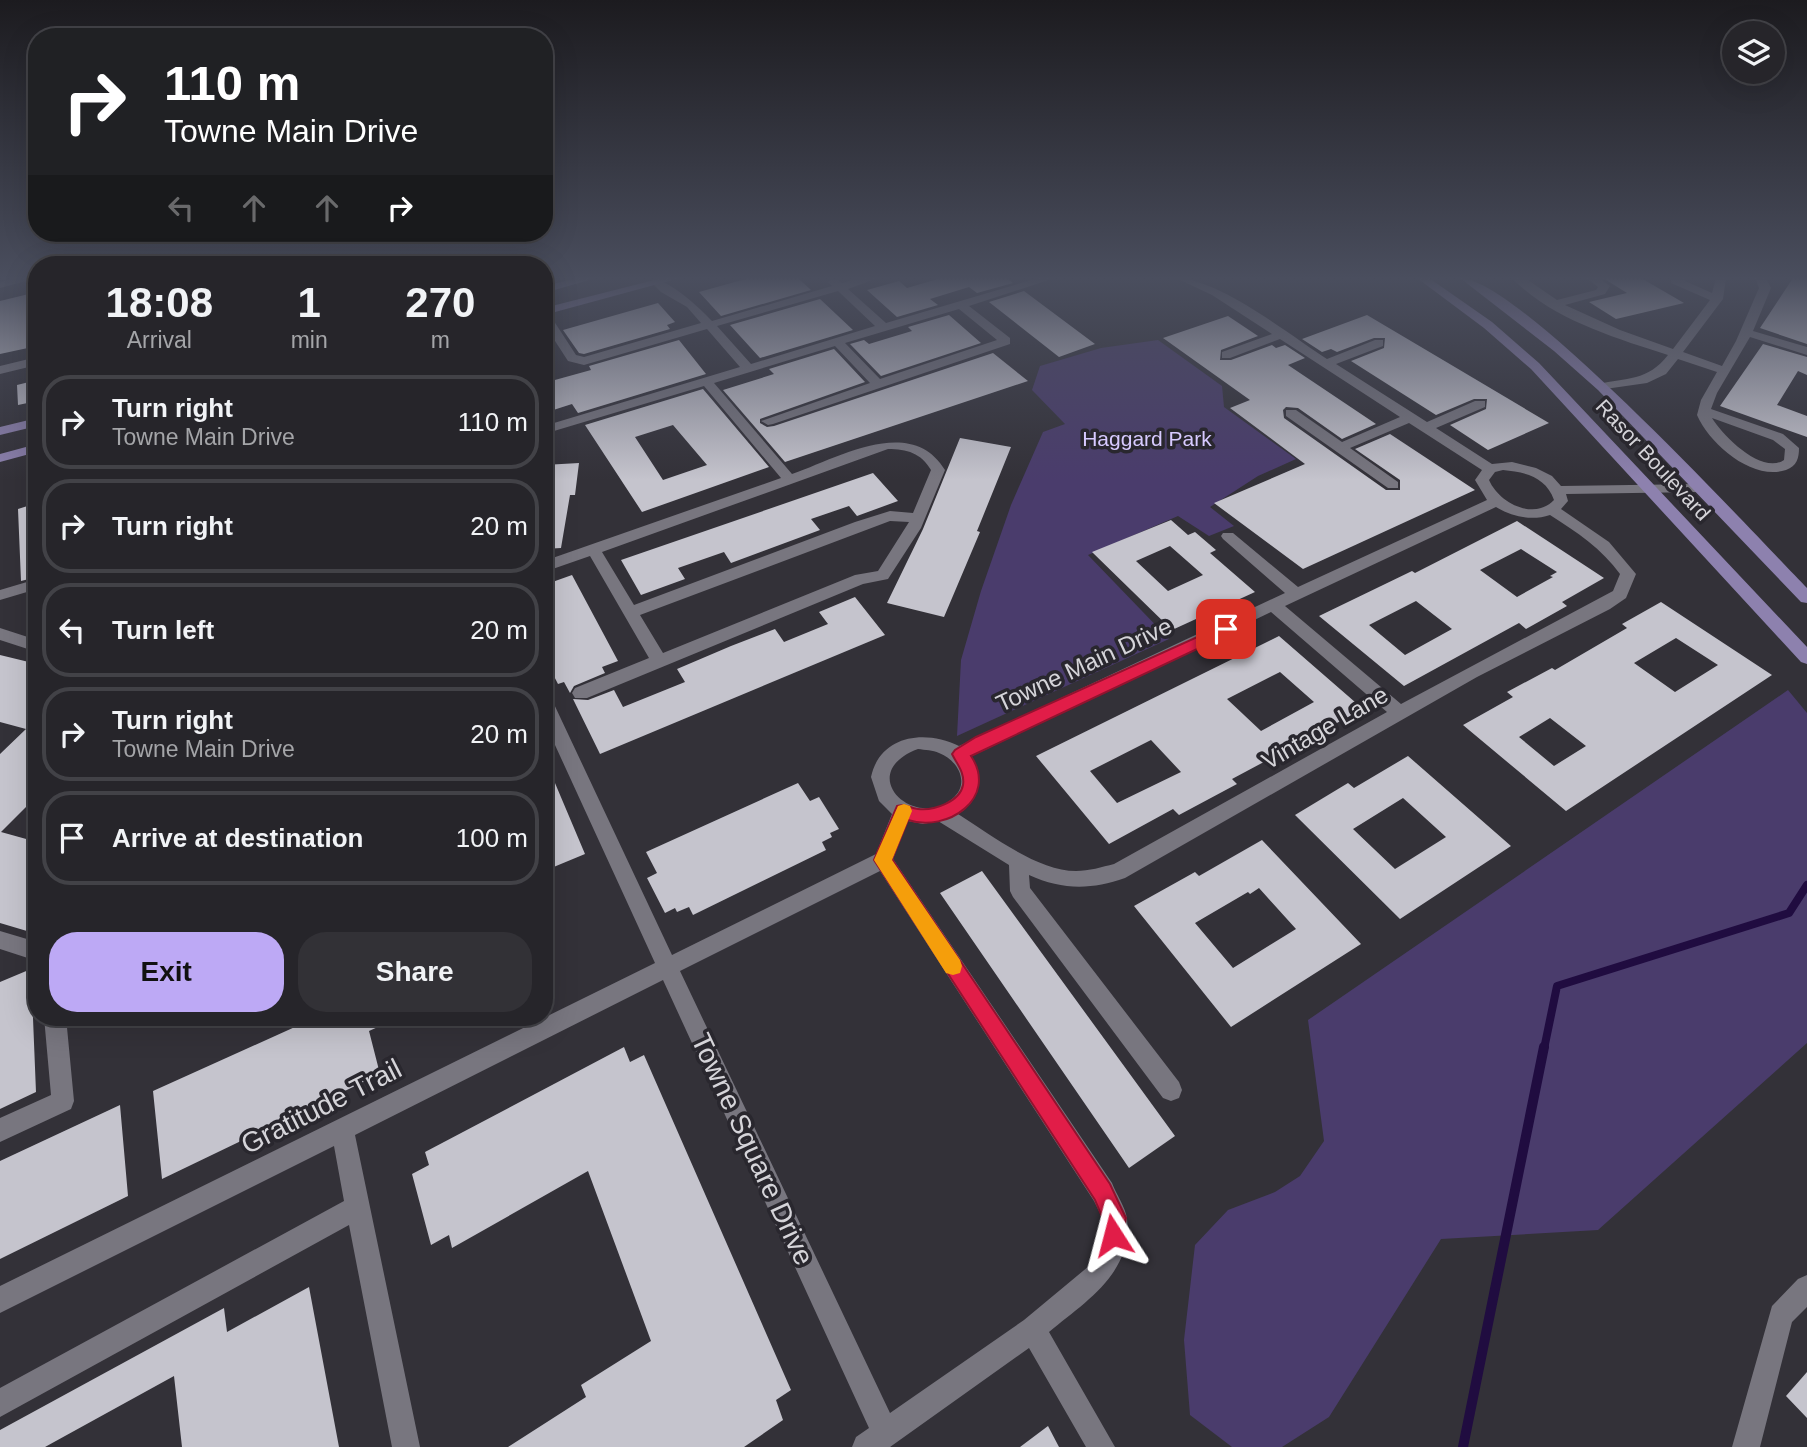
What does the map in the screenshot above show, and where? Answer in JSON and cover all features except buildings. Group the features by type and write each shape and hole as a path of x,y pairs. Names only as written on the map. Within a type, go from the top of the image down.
{"main road":[{"name":"Rasor Boulevard","path":"1511,346 1558,388 1807,658"},
{"name":"Rasor Boulevard","path":"1553,346 1602,387 1807,598"},
{"path":"1558,388 1602,387"},
{"path":"0,432 28,424"},
{"path":"0,458 28,450"}],"street":[{"path":"564,346 572,358 584,361 636,346"},
{"path":"728,346 748,368"},
{"path":"553,427 821,346"},
{"path":"840,346 878,384"},
{"path":"768,421 993,346"},
{"path":"1226,355 1252,346"},
{"path":"1297,346 1490,469"},
{"path":"1326,364 1373,346"},
{"path":"1642,346 1671,357 1723,370"},
{"path":"1602,387 1643,380 1662,371 1680,346"},
{"path":"1705,411 1787,442 1793,455 1789,464 1778,469 1749,462 1708,424 1705,411 1723,370 1739,346"},
{"path":"1789,346 1807,351"},
{"path":"0,370 28,363"},
{"path":"706,381 789,479"},
{"path":"1425,428 1480,404"},
{"path":"1291,413 1393,485"},
{"path":"1340,448 1409,418"},
{"path":"553,565 887,445 905,445 919,449 933,460 938,470 918,518 883,575 860,579 581,693"},
{"path":"1503,466 1523,468 1545,477 1559,490 1561,501 1552,510 1523,512 1496,501 1482,484 1483,476 1490,469 1503,466"},
{"path":"1559,490 1700,488"},
{"name":"Towne Main Drive","path":"960,754 982,741 1496,501"},
{"name":"Vintage Lane","path":"942,814 1019,861 1073,881 1118,872 1400,713 1620,594 1628,574 1620,562 1581,528 1552,510"},
{"path":"631,612 860,525 890,516 918,518"},
{"path":"1228,536 1298,595"},
{"path":"595,551 659,661"},
{"path":"0,595 28,587"},
{"path":"1274,606 1400,713"},
{"path":"0,634 28,643"},
{"name":"Towne Square Drive","path":"553,721 668,965 875,1440 1033,1329 1098,1275 1111,1252 1115,1218 1103,1192 883,860"},
{"path":"925,742 948,746 960,754 970,769 971,785 964,800 942,814 918,816 903,811 890,802 883,790 880,777 883,765 891,754 903,746 925,742"},
{"path":"668,965 883,860 903,811"},
{"path":"1019,861 1020,891 1171,1090"},
{"path":"0,940 28,949"},
{"name":"Gratitude Trail","path":"553,1023 668,965"},
{"path":"0,1130 62,1101 56,1026"},
{"name":"Gratitude Trail","path":"0,1300 547,1026"},
{"path":"342,1129 406,1447"},
{"path":"0,1403 358,1208"},
{"path":"1746,1447 1781,1315 1807,1288"},
{"path":"1033,1329 1101,1447"}],"green space":[{"name":"Haggard Park","path":"1166,346 1222,386 1224,407 1296,459 1258,476 1210,507 1234,526 1209,536 1178,516 1088,555 1169,639 957,736 961,660 981,591 1011,505 1043,432 1065,424 1032,390 1040,366 1101,348"},
{"path":"1788,690 1807,713 1807,1043 1598,1230 1441,1239 1329,1417 1282,1447 1232,1447 1190,1415 1184,1340 1195,1245 1228,1210 1275,1192 1300,1176 1324,1141 1308,1020"}],"waterway":[{"path":"1544,1049 1557,986 1789,913 1807,885"},
{"path":"1463,1447 1544,1047"}],"slow traffic":[{"path":"904,811 883,860 953,966"}],"route":[{"path":"1113,1235 1115,1218 1103,1192 883,860 903,811 918,816 942,814 964,800 971,785 970,769 960,754 982,741 1226,629"}]}
